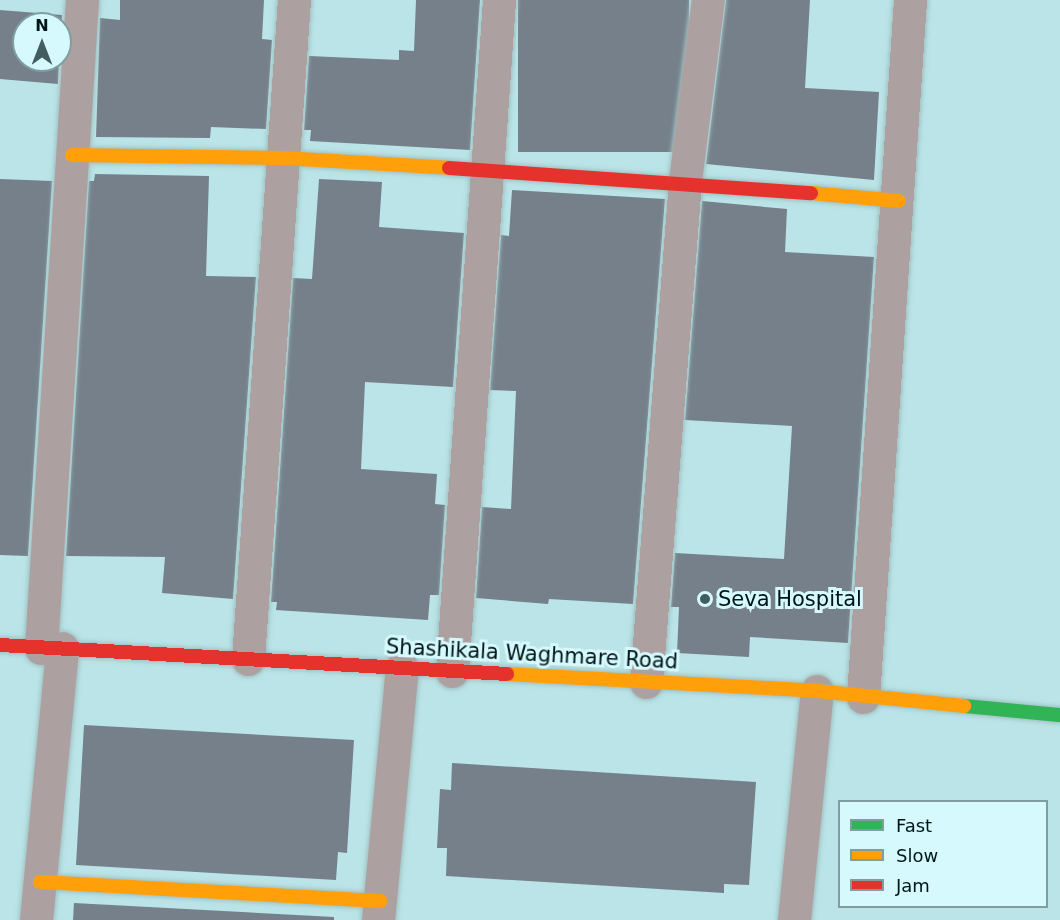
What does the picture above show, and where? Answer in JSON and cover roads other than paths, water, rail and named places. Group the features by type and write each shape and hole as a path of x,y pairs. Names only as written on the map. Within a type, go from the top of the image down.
{"street":[{"path":"36,920 52,648 72,155 82,0"},
{"path":"248,659 294,0"},
{"path":"452,671 499,0"},
{"path":"645,682 685,181 708,0"},
{"path":"863,697 899,201 910,0"},
{"path":"72,155 283,158 487,172 685,181 899,201"},
{"name":"Shashikala Waghmare Road","path":"0,645 817,691 1060,715"},
{"path":"40,882 379,910 402,668"},
{"path":"794,920 817,691"}],"place":[{"name":"Seva Hospital","path":"705,599"}]}
